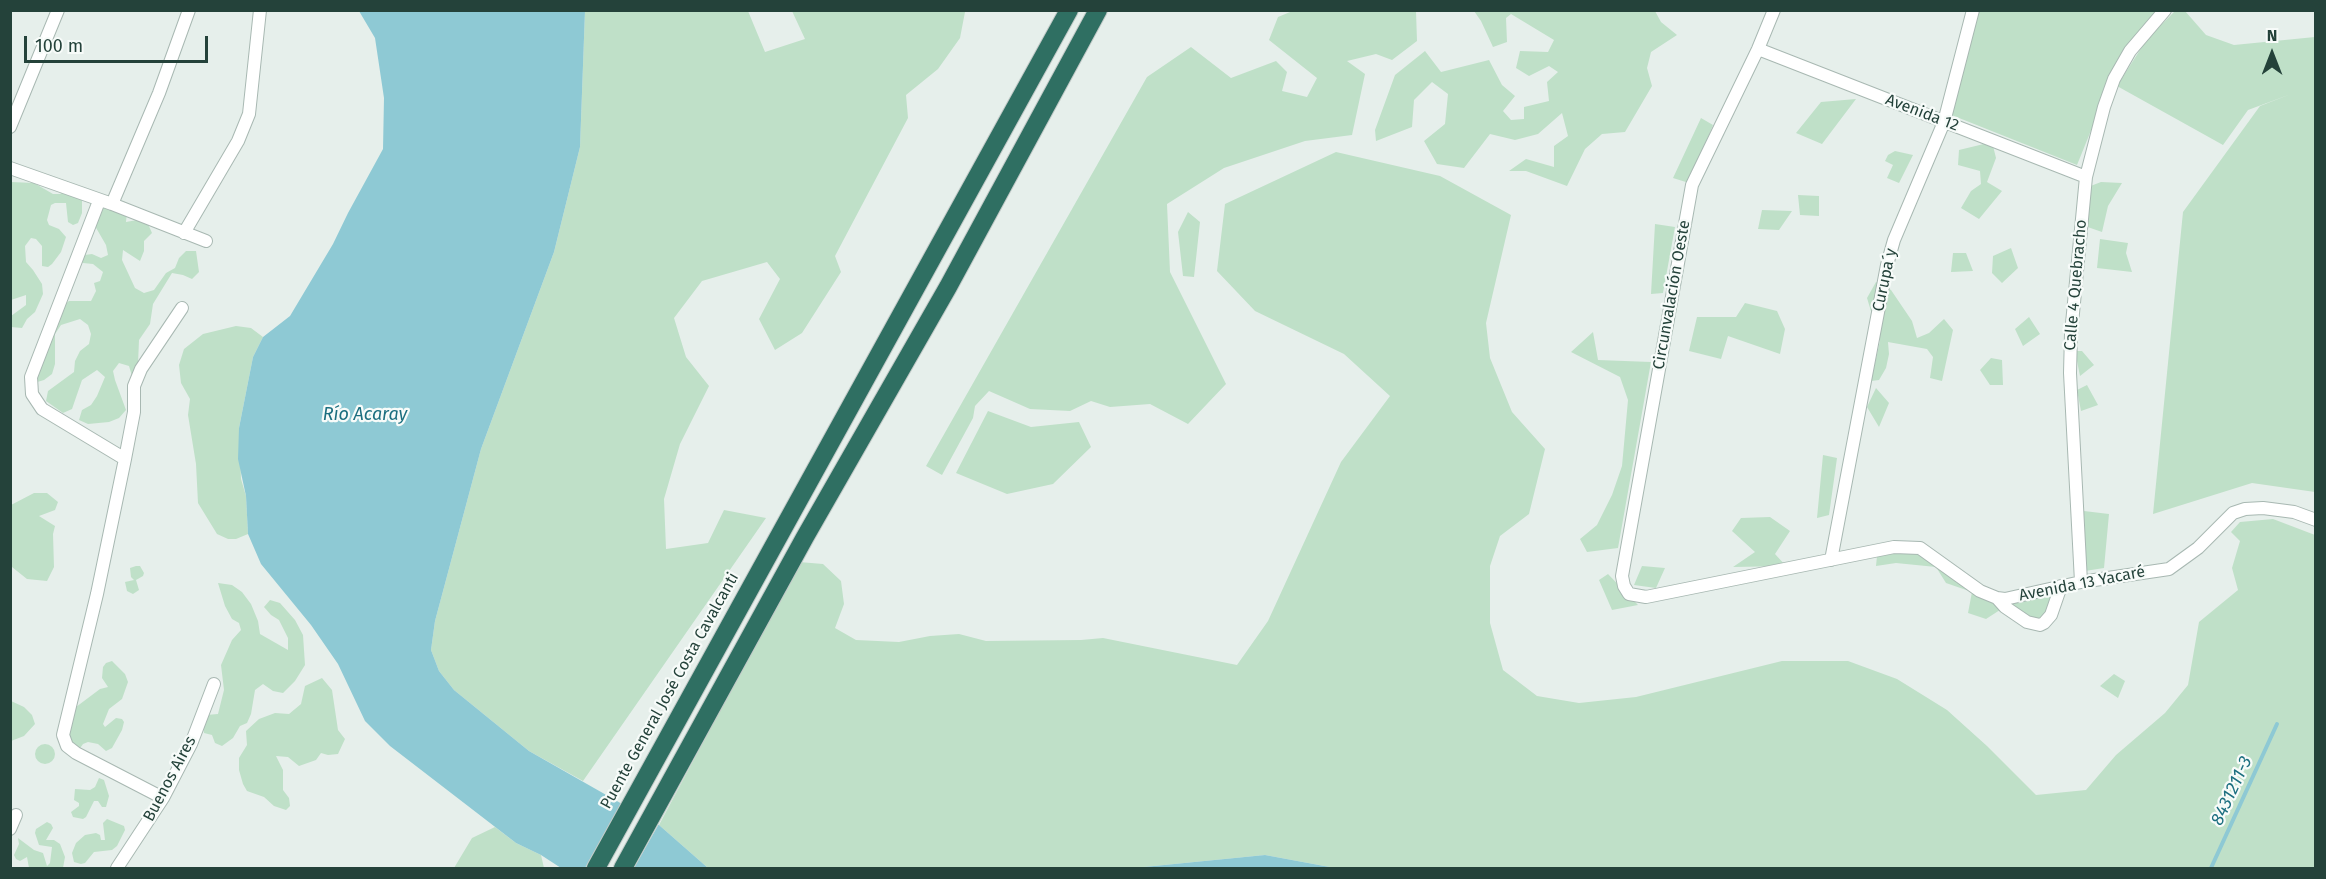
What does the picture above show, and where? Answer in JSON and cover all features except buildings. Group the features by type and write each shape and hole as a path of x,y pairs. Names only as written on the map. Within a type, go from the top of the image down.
{"highway":[{"name":"Puente General José Costa Cavalcanti","path":"596,868 1069,10"},
{"path":"623,868 801,544 948,287 1098,10"}],"street":[{"path":"10,127 58,10"},
{"path":"112,204 159,93 189,10"},
{"path":"184,233 238,141 249,114 260,10"},
{"name":"Circunvalación Oeste","path":"1629,594 1622,576 1692,185 1758,49 1774,10"},
{"name":"Curupa´y","path":"1831,560 1887,265 1894,240 1944,122 1973,10"},
{"name":"Calle 4 Quebracho","path":"2081,582 2070,373 2071,334 2086,177 2104,107 2114,79 2130,51 2166,10"},
{"name":"Avenida 12","path":"1758,49 2086,177"},
{"path":"10,168 112,204 206,241"},
{"path":"99,201 31,377 32,394 42,409 125,459"},
{"path":"163,798 75,753 67,746 63,735 97,594 125,459 134,412 134,386 141,369 182,309"},
{"name":"Avenida 13 Yacaré","path":"1629,594 1646,597 1894,547 1920,548 1980,591 1997,598 2081,582 2169,569 2198,548 2233,513 2245,509 2263,508 2294,512 2316,520"},
{"path":"1997,598 2005,607 2027,622 2040,625 2051,615 2061,586"},
{"name":"Buenos Aires","path":"117,868 163,798 191,744 214,684"},
{"path":"10,829 16,815"}],"green space":[{"path":"961,10 965,12 960,38 938,69 906,95 908,118 835,256 841,272 802,333 775,350 759,319 780,279 767,262 702,281 674,318 686,357 709,386 680,444 664,499 666,549 708,543 724,510 766,518 583,781 529,751 454,690 439,671 431,650 435,621 481,449 554,252 580,147 585,11 748,11 765,52 805,39 792,11"},
{"path":"1295,10 1416,11 1417,41 1392,60 1376,54 1347,61 1365,74 1352,135 1305,141 1224,168 1167,204 1170,272 1226,384 1188,424 1150,404 1110,407 1091,401 1070,411 1030,409 989,391 975,406 973,418 942,475 926,466 1147,77 1191,47 1231,78 1276,61 1287,72 1282,91 1307,97 1317,78 1269,40 1278,17"},
{"path":"1474,11 1655,11 1661,22 1677,35 1651,52 1647,68 1652,86 1625,132 1602,134 1585,149 1567,186 1526,171 1509,171 1526,159 1554,167 1554,146 1568,136 1562,113 1538,134 1515,140 1490,134 1464,168 1437,164 1424,141 1445,124 1448,94 1432,82 1414,100 1412,127 1376,141 1375,130 1395,75 1425,51 1441,72 1489,60 1502,85 1515,96 1503,111 1511,120 1524,119 1524,107 1549,101 1547,82 1558,72 1549,66 1529,76 1516,68 1520,51 1548,52 1554,40 1511,14 1506,18 1507,42 1493,47"},
{"path":"1976,11 2163,11 2120,59 2077,165 1949,114"},
{"path":"2175,11 2185,11 2206,35 2234,45 2315,37 2315,492 2252,483 2153,514 2183,212 2260,106 2291,94 2248,110 2223,145 2117,86 2147,39"},
{"path":"1856,99 1822,144 1796,133 1821,102"},
{"path":"1701,118 1713,125 1689,183 1673,178"},
{"path":"1992,142 1996,158 1987,182 2002,191 1979,219 1961,208 1971,191 1981,184 1980,171 1958,165 1959,150"},
{"path":"1895,151 1913,155 1899,183 1887,178 1893,165 1885,161 1888,155"},
{"path":"1336,152 1440,176 1511,215 1486,323 1490,358 1512,412 1545,449 1529,514 1500,536 1490,566 1490,623 1503,670 1537,696 1579,703 1636,697 1782,661 1848,661 1897,679 1947,710 2036,795 2086,790 2116,755 2165,713 2188,685 2199,622 2238,590 2232,568 2240,541 2231,532 2240,522 2273,519 2315,535 2315,868 1335,868 1265,855 1134,868 708,868 659,825 799,562 823,564 841,581 844,604 835,628 856,640 899,642 930,636 959,634 986,641 1103,638 1237,665 1268,621 1341,462 1390,396 1344,354 1255,311 1217,271 1225,204"},
{"path":"11,182 34,183 53,194 60,194 69,187 81,196 82,201 82,213 78,223 73,225 68,222 66,203 51,205 47,220 49,225 59,229 66,237 61,252 52,264 48,267 42,266 42,246 36,239 31,238 25,246 26,262 42,284 43,294 35,312 22,328 11,327 11,316 26,305 26,295 11,300"},
{"path":"2101,182 2122,183 2108,206 2102,232 2079,224 2088,187"},
{"path":"1798,195 1819,196 1819,216 1800,215"},
{"path":"115,199 125,202 126,222 137,220 148,224 152,233 144,241 144,251 140,261 123,250 122,260 135,288 144,293 154,290 166,273 175,268 179,258 186,251 196,251 199,272 192,279 172,273 153,304 150,324 139,340 137,388 132,406 132,376 129,366 119,363 113,371 126,410 119,418 109,422 88,424 79,420 82,410 91,405 97,396 105,377 97,370 82,380 72,409 63,413 46,401 48,391 74,372 75,361 80,351 89,344 91,334 88,325 80,319 61,325 55,334 55,364 52,374 34,383 60,308 69,301 91,301 96,291 94,283 100,281 103,272 93,264 83,263 77,256 92,254 101,258 108,255 106,245 95,226 97,206"},
{"path":"1762,210 1792,211 1779,230 1758,229"},
{"path":"1188,212 1200,222 1194,277 1183,276 1178,232"},
{"path":"1655,224 1675,227 1663,293 1651,294"},
{"path":"2100,239 2128,243 2126,253 2132,272 2097,268"},
{"path":"2011,248 2018,268 2002,283 1992,273 1993,256"},
{"path":"1953,253 1966,253 1973,271 1951,272"},
{"path":"1876,282 1891,290 1912,321 1917,338 1929,333 1944,319 1953,330 1942,381 1930,378 1933,357 1927,349 1888,342 1889,354 1886,368 1879,380 1871,381 1880,341 1867,298"},
{"path":"1745,303 1777,311 1785,329 1780,354 1728,336 1721,359 1689,351 1697,317 1736,317"},
{"path":"2029,317 2040,334 2023,346 2015,329"},
{"path":"236,326 251,328 263,337 253,357 239,428 241,479 246,496 248,534 236,539 228,539 217,534 198,503 196,464 188,415 190,399 181,383 179,365 184,349 203,334"},
{"path":"1593,332 1598,360 1651,362 1618,548 1587,552 1580,539 1597,525 1612,495 1622,466 1628,400 1620,377 1571,352"},
{"path":"2075,351 2082,351 2094,365 2080,376"},
{"path":"1991,358 2002,360 2003,385 1990,385 1980,370"},
{"path":"2087,385 2098,405 2081,411 2077,390"},
{"path":"1876,388 1889,403 1879,427 1867,407"},
{"path":"988,411 1031,427 1079,422 1091,447 1053,484 1007,494 956,473"},
{"path":"1823,455 1837,458 1829,515 1817,518"},
{"path":"34,493 47,493 58,502 55,510 39,516 55,526 53,534 54,567 47,581 27,579 11,567 11,505"},
{"path":"2084,511 2109,514 2104,568 2085,571"},
{"path":"1770,517 1790,531 1775,554 1786,566 1733,567 1755,552 1732,531 1741,518"},
{"path":"1906,552 1920,554 1956,582 1989,600 2051,595 2062,604 2031,624 2003,608 1986,619 1968,613 1972,592 1946,583 1936,567 1896,563 1876,566 1877,556"},
{"path":"140,566 144,573 136,580 139,590 133,594 127,591 125,582 134,580 131,577 130,568"},
{"path":"1642,566 1665,568 1656,588 1634,585"},
{"path":"1608,574 1638,605 1612,610 1599,580"},
{"path":"218,583 232,585 242,592 251,604 258,621 260,634 288,650 288,638 279,620 264,607 270,600 280,603 295,620 303,635 305,665 295,681 283,693 273,691 263,684 255,690 247,723 240,726 233,738 222,746 215,743 212,735 204,733 203,725 206,715 218,714 224,690 221,665 232,640 241,630 239,623 232,619 225,606"},
{"path":"112,661 125,674 128,682 122,699 109,709 103,724 105,727 116,718 122,719 124,722 122,730 112,748 106,751 98,744 88,742 83,744 78,751 70,750 68,727 76,707 100,689 108,687 102,678 103,667"},
{"path":"2114,674 2125,681 2118,698 2100,686"},
{"path":"322,678 332,690 338,730 345,739 338,754 321,753 316,760 299,766 288,757 276,756 283,770 283,790 289,798 290,806 286,810 274,806 264,797 247,791 243,784 239,770 239,758 247,745 246,731 259,719 275,713 289,714 301,704 305,686"},
{"path":"11,701 24,707 32,715 35,724 24,736 11,741"},
{"path":"45,744 52,747 55,754 52,761 45,764 38,761 35,754 38,747"},
{"path":"99,778 104,780 109,796 106,807 94,801 86,817 83,819 73,817 71,812 79,806 79,803 74,800 75,789 90,790 95,787"},
{"path":"107,819 124,826 125,830 117,846 112,850 94,852 85,863 74,862 72,853 76,843 85,835 96,833 100,835 101,840 105,840 103,823"},
{"path":"47,822 53,828 46,840 54,840 60,844 65,857 63,868 29,868 27,857 20,861 14,855 19,844 18,838 34,850 43,853 47,866 50,863 52,847 39,845 35,833 36,829"},
{"path":"495,827 516,843 541,855 544,868 454,868 472,838"}],"water":[{"name":"Río Acaray","path":"359,11 585,11 580,147 554,252 481,449 435,621 431,650 439,671 454,690 529,751 659,825 708,868 561,868 516,843 390,746 365,721 338,664 311,625 261,564 248,534 246,496 238,459 239,428 253,357 263,337 290,316 333,244 383,149 384,98 375,38"},
{"path":"1265,855 1335,868 1134,868"}],"pier":[{"path":"623,800 660,822 634,868 585,868"}],"waterway":[{"name":"8431211-3","path":"2211,868 2277,724"}]}
